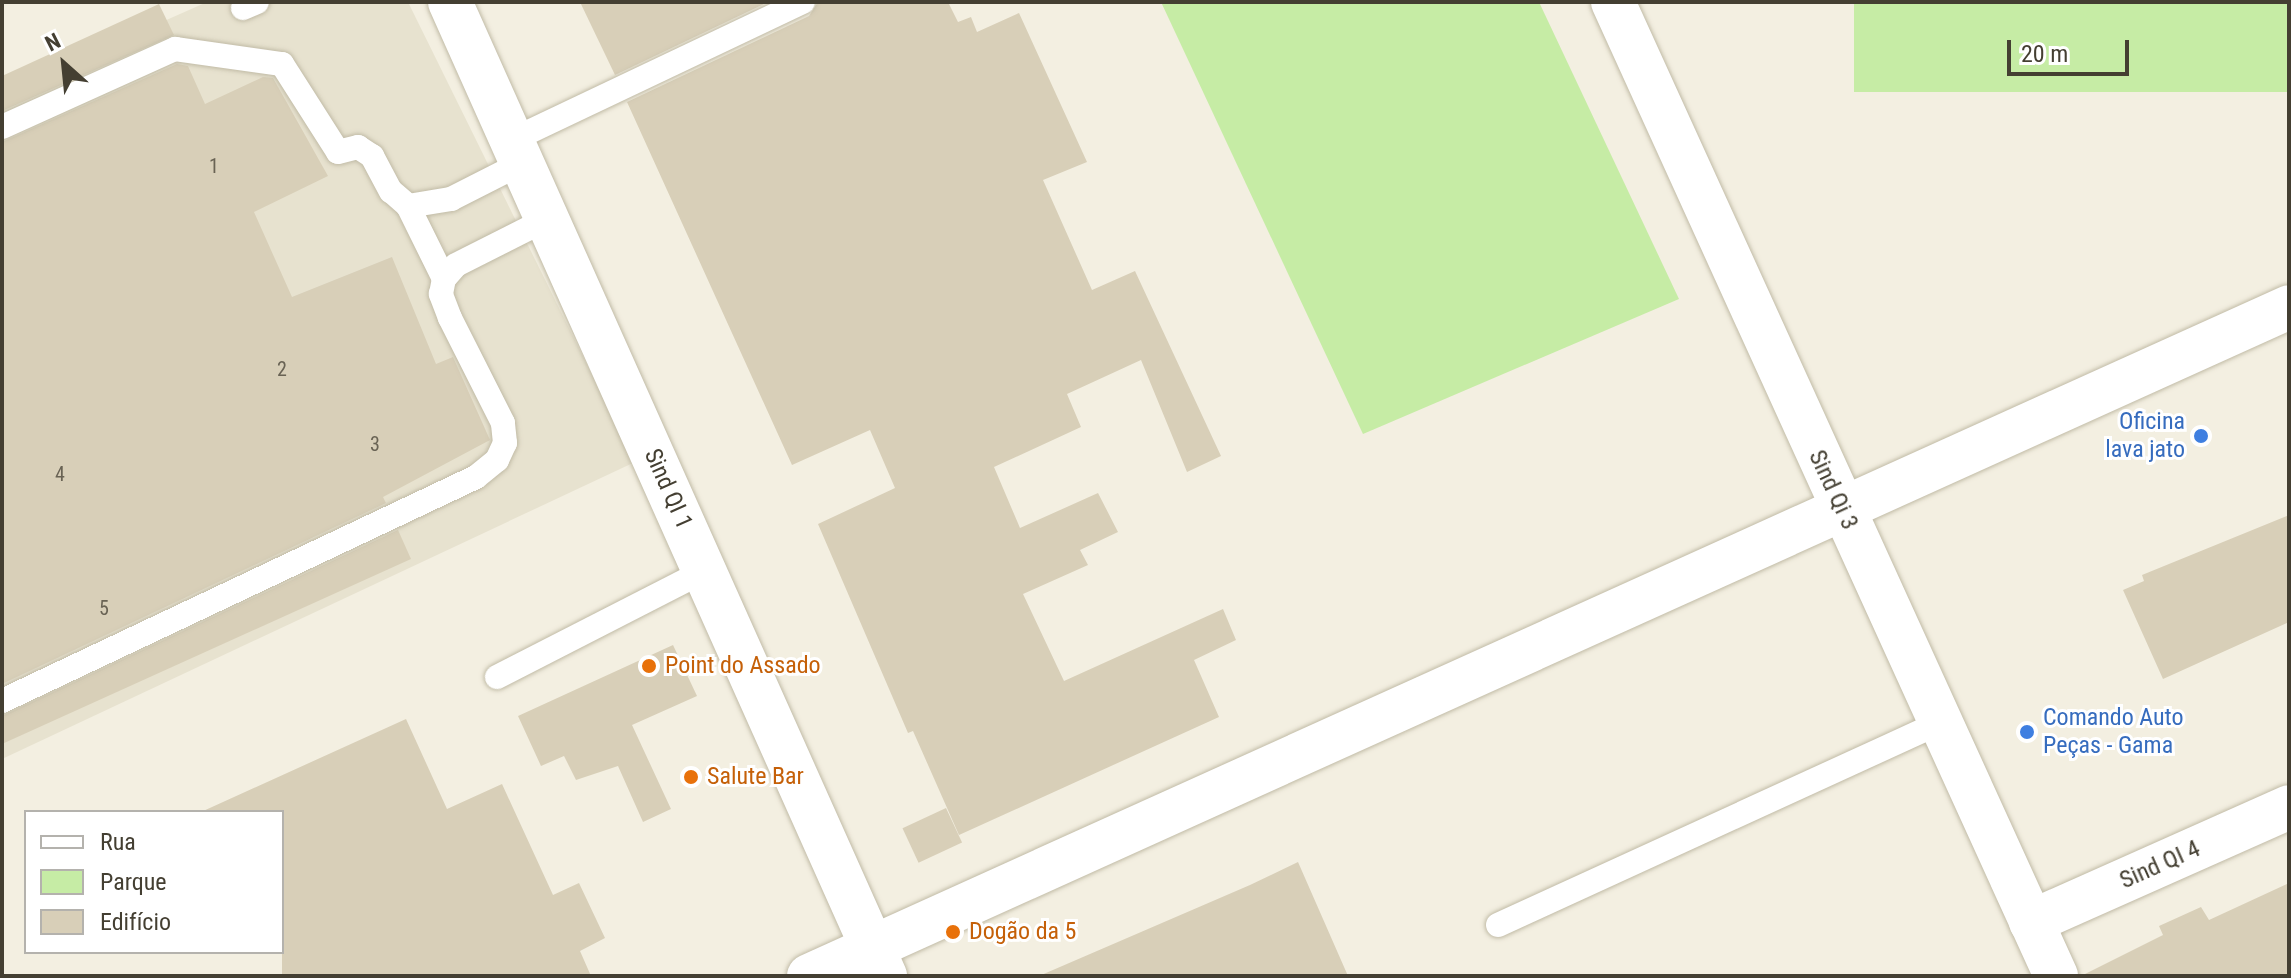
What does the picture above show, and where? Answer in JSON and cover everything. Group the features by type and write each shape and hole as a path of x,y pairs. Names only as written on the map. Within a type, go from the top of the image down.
{"street":[{"name":"Sind QI 1","path":"450,2 878,961"},
{"name":"Sind Qi 3","path":"1613,2 1841,508 1944,721 2056,976"},
{"path":"809,976 878,961 1841,508 2289,307"},
{"name":"Sind QI 4","path":"2031,922 2289,807"}],"lane":[{"path":"408,206 434,205 479,186 517,152 803,2"},
{"path":"2,127 175,49 282,64 338,152 358,147 372,156 391,191 408,206 444,279"},
{"path":"2,701 476,477 497,460 505,443 503,423 450,318 441,294 444,279 456,265 547,219"},
{"path":"497,677 704,571"},
{"path":"1498,925 1944,721"}],"shaded area":[{"path":"207,2 408,2 635,462 2,759 2,93"}],"green space":[{"path":"1161,2 1539,2 1679,299 1363,434"},
{"path":"1854,2 2289,2 2289,92 1854,92"}],"building":[{"path":"580,2 768,2 615,75"},
{"path":"818,2 948,2 958,22 971,17 977,32 1019,13 1087,162 1043,180 1092,290 1135,271 1221,456 1187,472 1141,360 1067,394 1081,427 994,467 1020,528 1098,493 1118,532 1080,550 1088,565 1023,594 1064,681 1223,609 1236,640 1194,660 1219,717 959,835 913,731 908,733 818,524 895,488 870,430 792,465 627,102 809,16"},
{"path":"159,4 174,35 2,111 2,76"},
{"path":"177,64 188,66 205,104 263,77 273,78 328,176 254,212 292,297 392,257 436,364 453,357 490,440 383,497 386,503 2,684 2,142"},
{"path":"2289,515 2289,622 2163,679 2123,590 2144,581 2142,575"},
{"path":"398,530 411,559 2,744 2,716"},
{"path":"673,645 697,696 632,725 671,809 643,822 618,766 576,780 564,756 541,766 518,716"},
{"path":"406,719 447,809 502,784 553,895 579,883 605,938 580,951 591,976 282,976 284,810 205,810"},
{"path":"946,808 962,842 919,863 902,828"},
{"path":"1298,862 1348,976 1039,976 1250,885"},
{"path":"2289,883 2289,976 2081,976 2163,935 2159,926 2201,907 2209,920"}],"place":[{"name":"Oficina lava jato","path":"2201,436"},
{"name":"Point do Assado","path":"649,666"},
{"name":"Comando Auto Peças - Gama","path":"2027,732"},
{"name":"Salute Bar","path":"691,777"},
{"name":"Dogão da 5","path":"953,932"}]}
